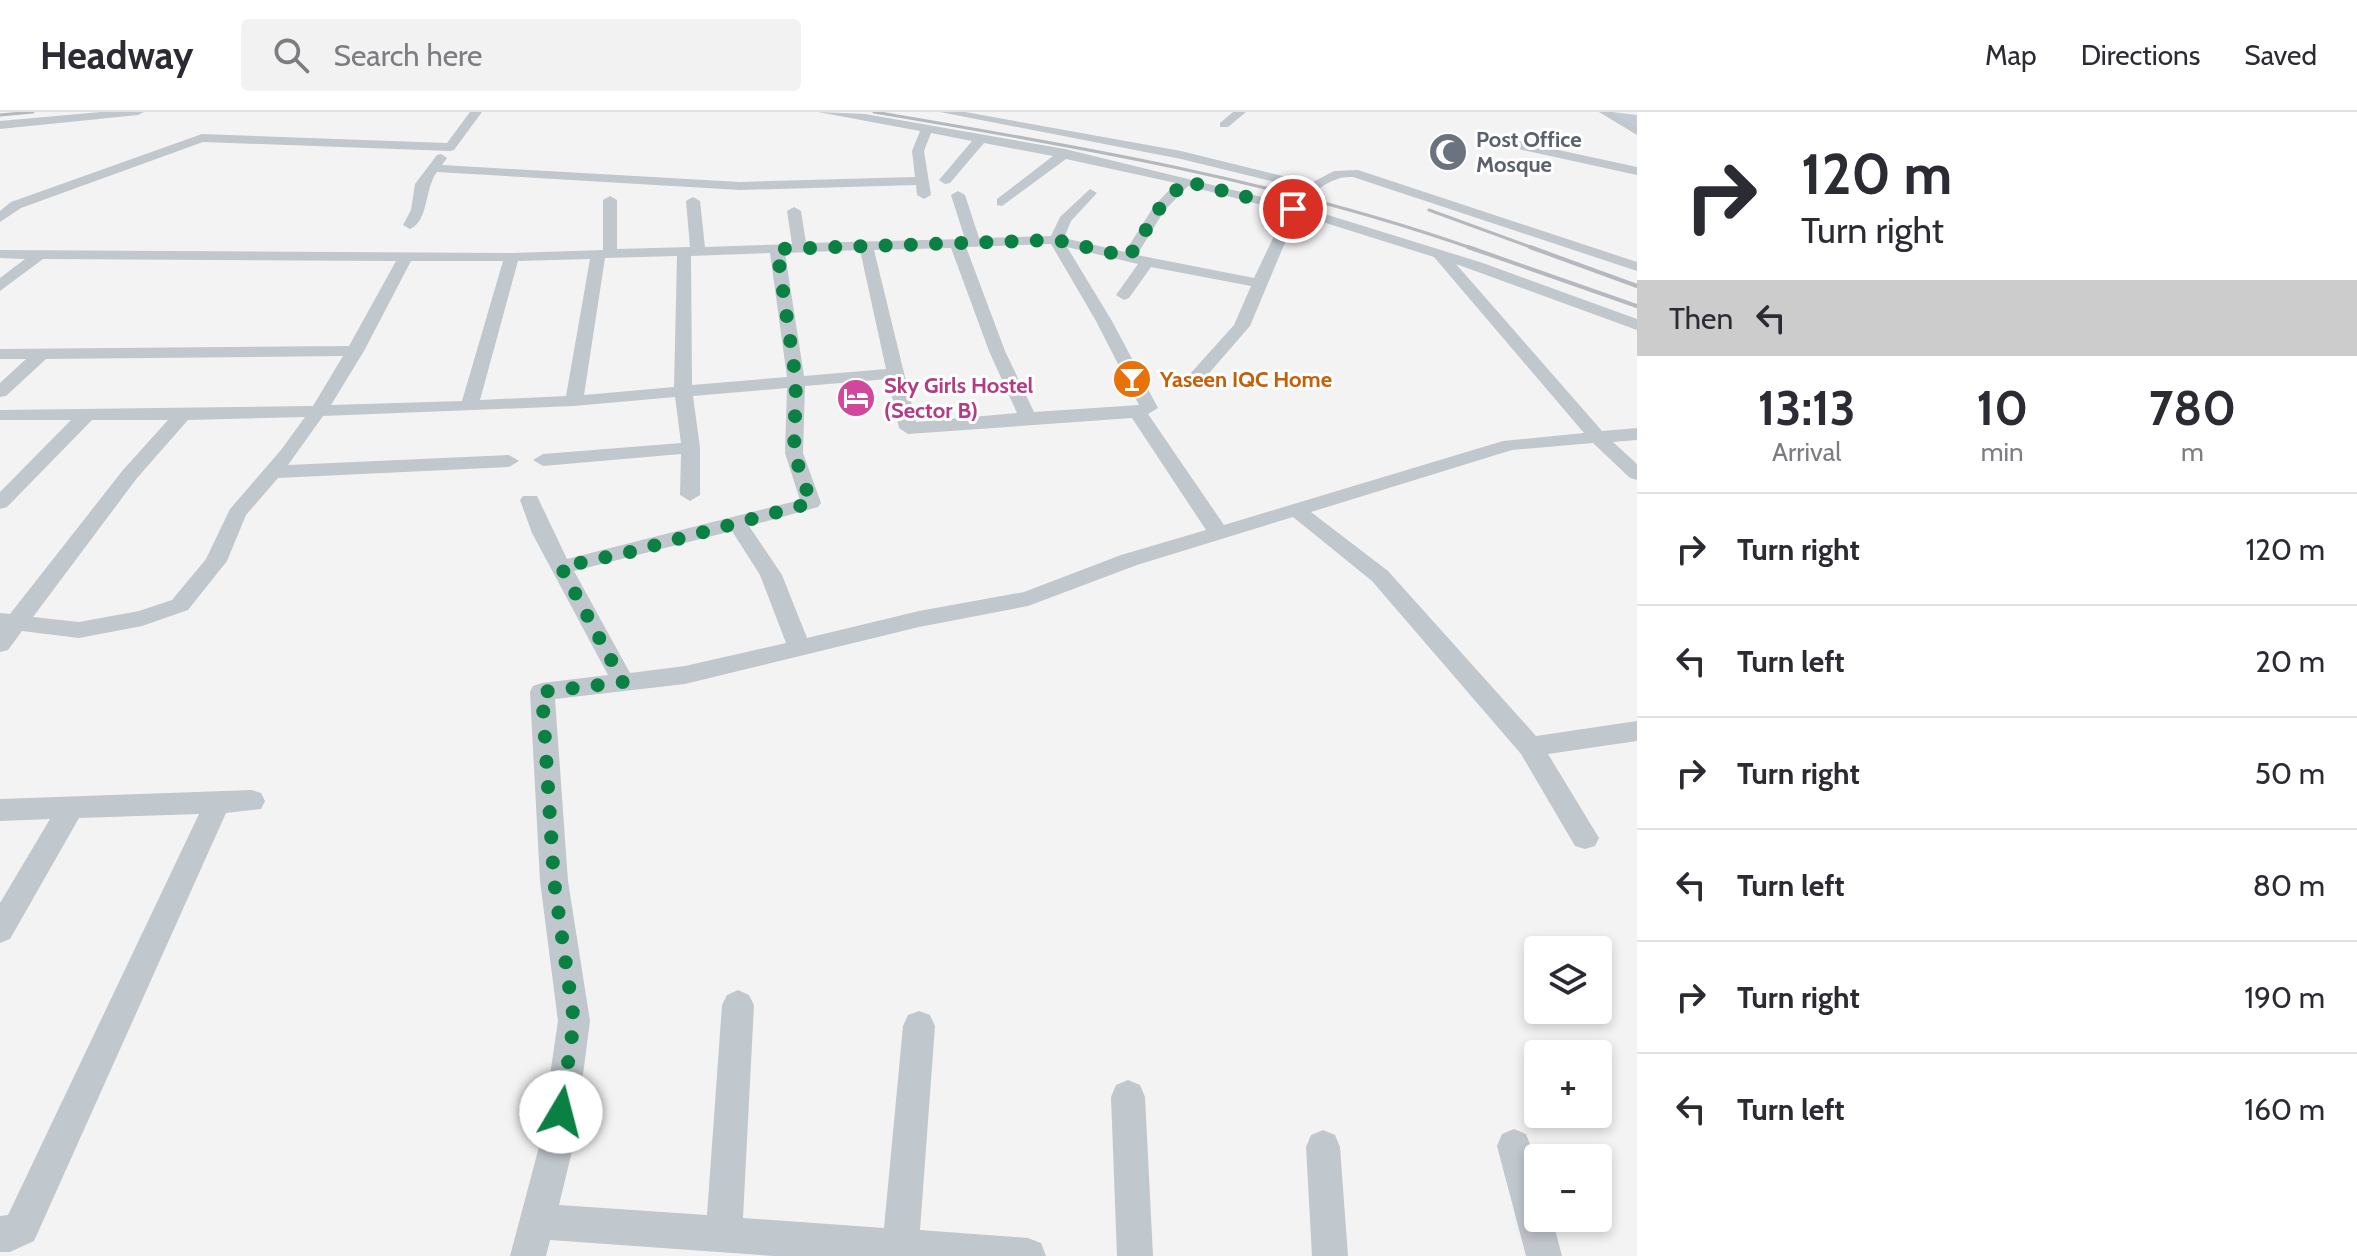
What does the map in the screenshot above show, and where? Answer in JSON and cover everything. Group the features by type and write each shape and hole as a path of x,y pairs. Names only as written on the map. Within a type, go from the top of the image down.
{"main road":[{"path":"1620,112 1637,121"}],"street":[{"path":"0,125 138,112"},
{"path":"410,225 418,210 421,184 476,112"},
{"path":"824,112 1065,153 1293,209 1437,251 1637,325"},
{"path":"946,112 1181,155 1315,188"},
{"path":"1224,125 1240,112"},
{"path":"1605,112 1637,131"},
{"path":"433,168 715,185 923,188 918,151 927,128"},
{"path":"0,218 16,205 30,199 202,138 450,147"},
{"path":"945,180 981,139"},
{"path":"1508,143 1637,171"},
{"path":"1002,202 1065,153"},
{"path":"1198,375 1244,323 1268,258 1293,209 1333,175 1354,173 1637,267"},
{"path":"1129,257 1159,209 1185,181"},
{"path":"1056,240 1065,220 1090,193"},
{"path":"958,195 965,243 997,351 1028,418"},
{"path":"574,401 604,254 610,200"},
{"path":"690,495 691,448 683,389 693,201"},
{"path":"794,211 800,248"},
{"path":"0,254 512,257 1056,240 1147,262 1259,283"},
{"path":"866,246 908,428 1137,412 1149,408 1104,321 1056,240"},
{"path":"561,567 630,552 811,503 794,453 796,381 777,249"},
{"path":"1437,251 1596,436 1637,474"},
{"path":"0,286 38,255"},
{"path":"8,621 79,630 142,618 180,605 216,561 237,513 273,472 318,412 356,351 406,256"},
{"path":"469,406 512,257"},
{"path":"1124,295 1147,262"},
{"path":"0,354 356,351"},
{"path":"0,392 42,353"},
{"path":"0,415 183,415 469,406 574,401 683,389 895,373"},
{"path":"1137,412 1219,533"},
{"path":"0,644 8,621 79,544 130,474 183,415"},
{"path":"0,503 86,416"},
{"path":"528,1256 557,1143 574,1021 554,881 542,692 685,675 919,619 1028,599 1129,560 1510,445 1637,434"},
{"path":"543,460 691,448"},
{"path":"273,472 509,461"},
{"path":"530,500 542,533 623,682"},
{"path":"1296,510 1380,576 1530,747 1585,838"},
{"path":"737,523 771,575 800,648"},
{"path":"1530,747 1637,731"},
{"path":"0,810 252,801"},
{"path":"0,1234 10,1234 21,1228 217,803"},
{"path":"0,930 71,808"},
{"path":"724,1234 738,1005"},
{"path":"900,1251 919,1026"},
{"path":"1128,1097 1135,1256"},
{"path":"1514,1146 1544,1256"},
{"path":"1323,1147 1330,1256"},
{"path":"537,1221 724,1234 900,1251 1028,1256"}],"railway":[{"path":"0,115 33,112"},
{"path":"874,112 1101,152 1252,185 1401,225 1469,247"},
{"path":"1429,210 1536,249"},
{"path":"1469,247 1474,249"},
{"path":"1469,247 1637,306"},
{"path":"1530,247 1637,286"}],"place":[{"name":"Post Office Mosque","path":"1448,152"},
{"name":"Yaseen IQC Home","path":"1132,379"},
{"name":"Sky Girls Hostel (Sector B)","path":"856,398"}],"route":[{"path":"561,1112 574,1021 554,881 542,692 623,682 561,567 630,552 811,503 794,453 796,381 777,249 1056,240 1129,257 1159,209 1185,181 1293,209"}]}
